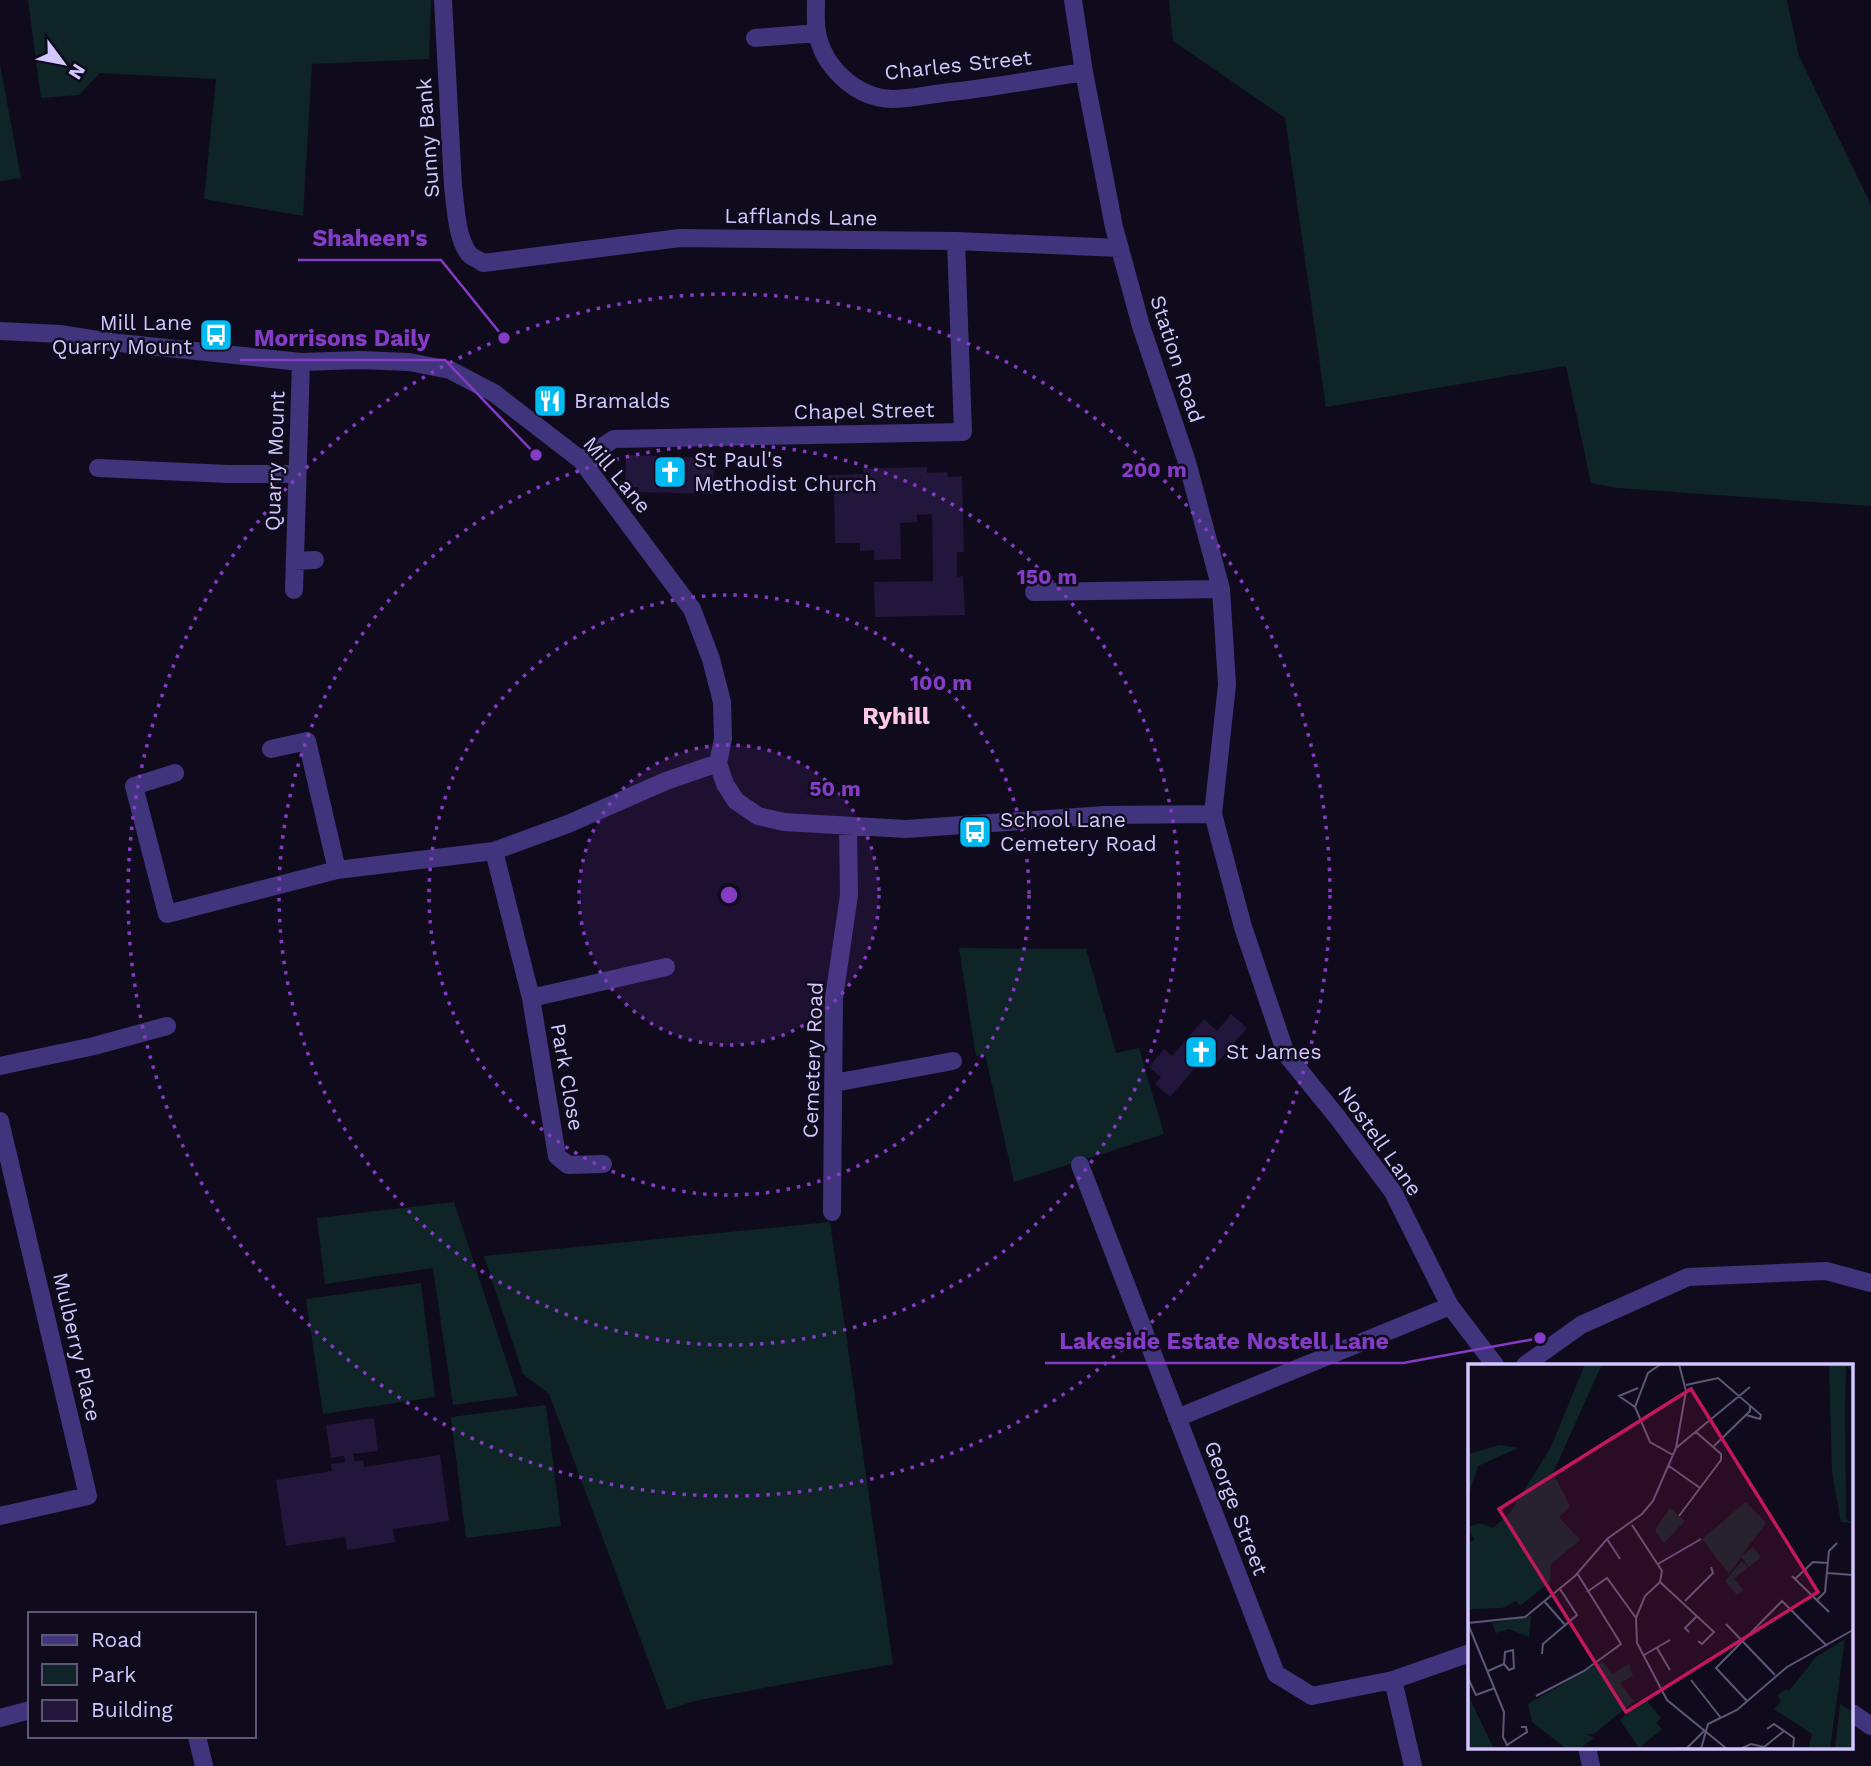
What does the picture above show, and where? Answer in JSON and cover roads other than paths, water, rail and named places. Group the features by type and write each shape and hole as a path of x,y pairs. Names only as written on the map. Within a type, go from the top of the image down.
{"street":[{"name":"Sunny Bank","path":"443,0 457,216 470,255 484,263"},
{"name":"Charles Street","path":"816,0 817,33 826,57 845,81 865,93 891,99 1084,72"},
{"name":"Station Road","path":"1073,0 1084,72 1120,248 1141,326 1187,462 1221,589 1227,685 1213,814"},
{"path":"755,38 817,33"},
{"name":"Lafflands Lane","path":"484,263 680,239 956,241 1120,248"},
{"name":"Chapel Street","path":"581,460 614,439 963,432 956,241"},
{"name":"Mill Lane","path":"0,331 60,334 110,342 301,362 409,362 450,370 494,393 581,460 692,609 711,659 722,702 723,740 718,764"},
{"name":"Quarry Mount","path":"294,590 301,362"},
{"path":"98,468 297,474"},
{"name":"Quarry Mount","path":"295,561 315,561"},
{"path":"1034,592 1221,589"},
{"path":"271,749 307,741 337,870"},
{"path":"174,773 134,786 167,914 337,870 494,851 568,824 666,781 718,764 725,785 736,801 758,816 784,822 906,830 1092,816 1213,814"},
{"name":"Nostell Lane","path":"1213,814 1242,928 1286,1054 1393,1192 1450,1306 1494,1364"},
{"name":"Cemetery Road","path":"832,1212 834,998 849,895 848,827"},
{"name":"Park Close","path":"494,851 531,998 557,1156 568,1165 603,1164"},
{"name":"Park Close","path":"531,998 666,967"},
{"path":"0,1066 94,1046 167,1026"},
{"path":"835,1083 953,1061"},
{"name":"Mulberry Place","path":"0,1121 88,1496 0,1516"},
{"name":"George Street","path":"1080,1165 1276,1674 1312,1696 1393,1680 1468,1654"},
{"path":"1526,1364 1580,1325 1688,1277 1826,1271 1871,1283"},
{"path":"1177,1418 1450,1306"},
{"path":"1393,1680 1413,1766"},
{"path":"0,1718 28,1711"},
{"path":"1854,1714 1871,1726"},
{"path":"197,1738 204,1766"},
{"path":"1587,1748 1591,1766"}],"place":[{"name":"Mill Lane Quarry Mount","path":"216,335"},
{"name":"Shaheen's","path":"504,338"},
{"name":"Bramalds","path":"550,401"},
{"name":"Morrisons Daily","path":"536,455"},
{"name":"St Paul's Methodist Church","path":"670,472"},
{"name":"School Lane Cemetery Road","path":"975,832"},
{"name":"St James","path":"1201,1052"},
{"name":"Lakeside Estate Nostell Lane","path":"1540,1338"}],"district":[{"name":"Ryhill","path":"896,716"}]}
